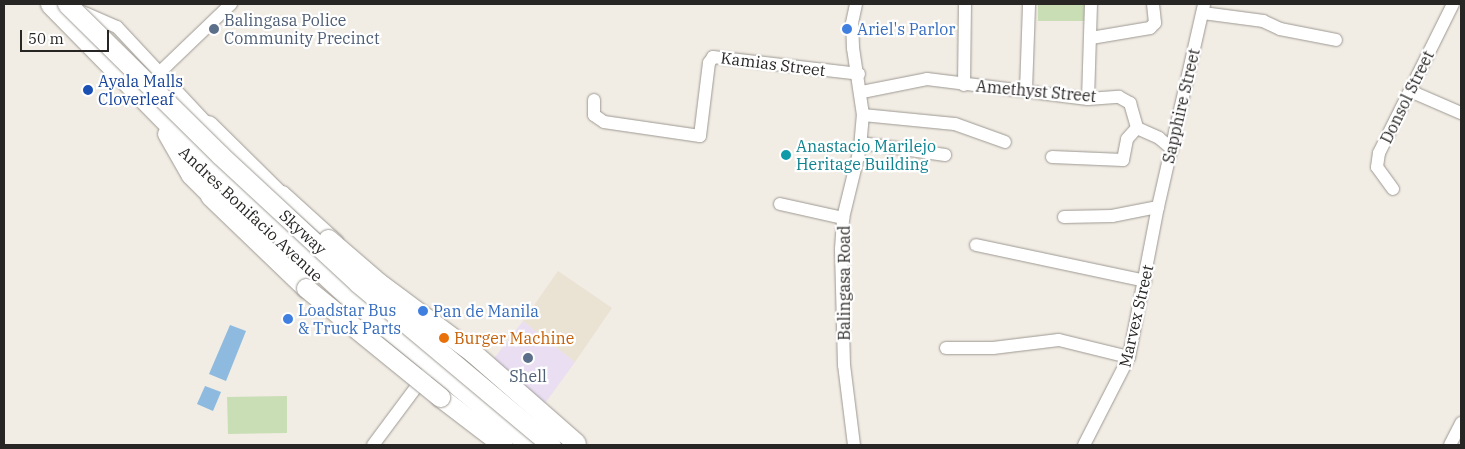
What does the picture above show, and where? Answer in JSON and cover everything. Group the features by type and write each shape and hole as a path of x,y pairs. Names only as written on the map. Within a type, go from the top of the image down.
{"highway":[{"name":"Skyway","path":"50,4 208,165 346,295 530,445"},
{"name":"Skyway","path":"74,6 228,161 358,283 551,445"},
{"path":"208,125 286,202 379,283 472,352 578,445"},
{"path":"210,196 306,288 503,445"}],"main road":[{"name":"Andres Bonifacio Avenue","path":"39,4 166,134 292,256 429,370 525,445"},
{"name":"Andres Bonifacio Avenue","path":"74,6 198,135 442,355 556,445"},
{"path":"166,134 190,176 210,196 246,211"}],"street":[{"path":"159,73 231,4"},
{"name":"Balingasa Road","path":"854,445 844,365 840,249 843,218 861,143 863,115 862,92 852,23 856,4"},
{"path":"964,85 965,4"},
{"path":"1026,91 1029,4"},
{"path":"1088,98 1092,38 1091,4"},
{"path":"1092,38 1150,28 1155,23 1153,4"},
{"name":"Donsol Street","path":"1393,188 1377,167 1378,160 1453,4"},
{"path":"74,6 117,27 208,125 344,247 538,409 572,445"},
{"path":"1203,8 1336,40"},
{"name":"Sapphire Street","path":"1158,207 1203,8"},
{"name":"Kamias Street","path":"594,100 594,115 604,122 700,136 713,57 859,74"},
{"name":"Amethyst Street","path":"862,92 927,79 964,85 1088,98 1126,99 1132,108 1138,128"},
{"path":"1410,91 1461,113"},
{"path":"863,115 955,124 1005,142"},
{"path":"1052,157 1124,160 1128,139 1138,128 1159,138 1172,149"},
{"path":"861,143 945,155"},
{"path":"780,204 843,218"},
{"path":"1064,217 1112,216 1158,207"},
{"name":"Marvex Street","path":"1084,445 1130,357 1158,207"},
{"path":"976,245 1145,281"},
{"path":"946,348 993,348 1059,340 1130,357"},
{"path":"373,445 429,370"},
{"path":"1450,445 1461,423"}],"shaded area":[{"path":"558,271 612,308 575,362 523,321"},
{"path":"523,321 575,362 543,406 489,365"}],"green space":[{"path":"1038,4 1087,4 1087,21 1038,21"},
{"path":"287,396 287,433 228,434 227,397"}],"water":[{"path":"230,325 246,331 226,381 209,374"},
{"path":"205,386 221,392 213,411 197,404"}],"place":[{"name":"Balingasa Police Community Precinct","path":"214,29"},
{"name":"Ariel's Parlor","path":"847,29"},
{"name":"Ayala Malls Cloverleaf","path":"88,90"},
{"name":"Anastacio Marilejo Heritage Building","path":"786,155"},
{"name":"Pan de Manila","path":"423,311"},
{"name":"Loadstar Bus & Truck Parts","path":"288,319"},
{"name":"Burger Machine","path":"444,338"},
{"name":"Shell","path":"528,358"}]}
